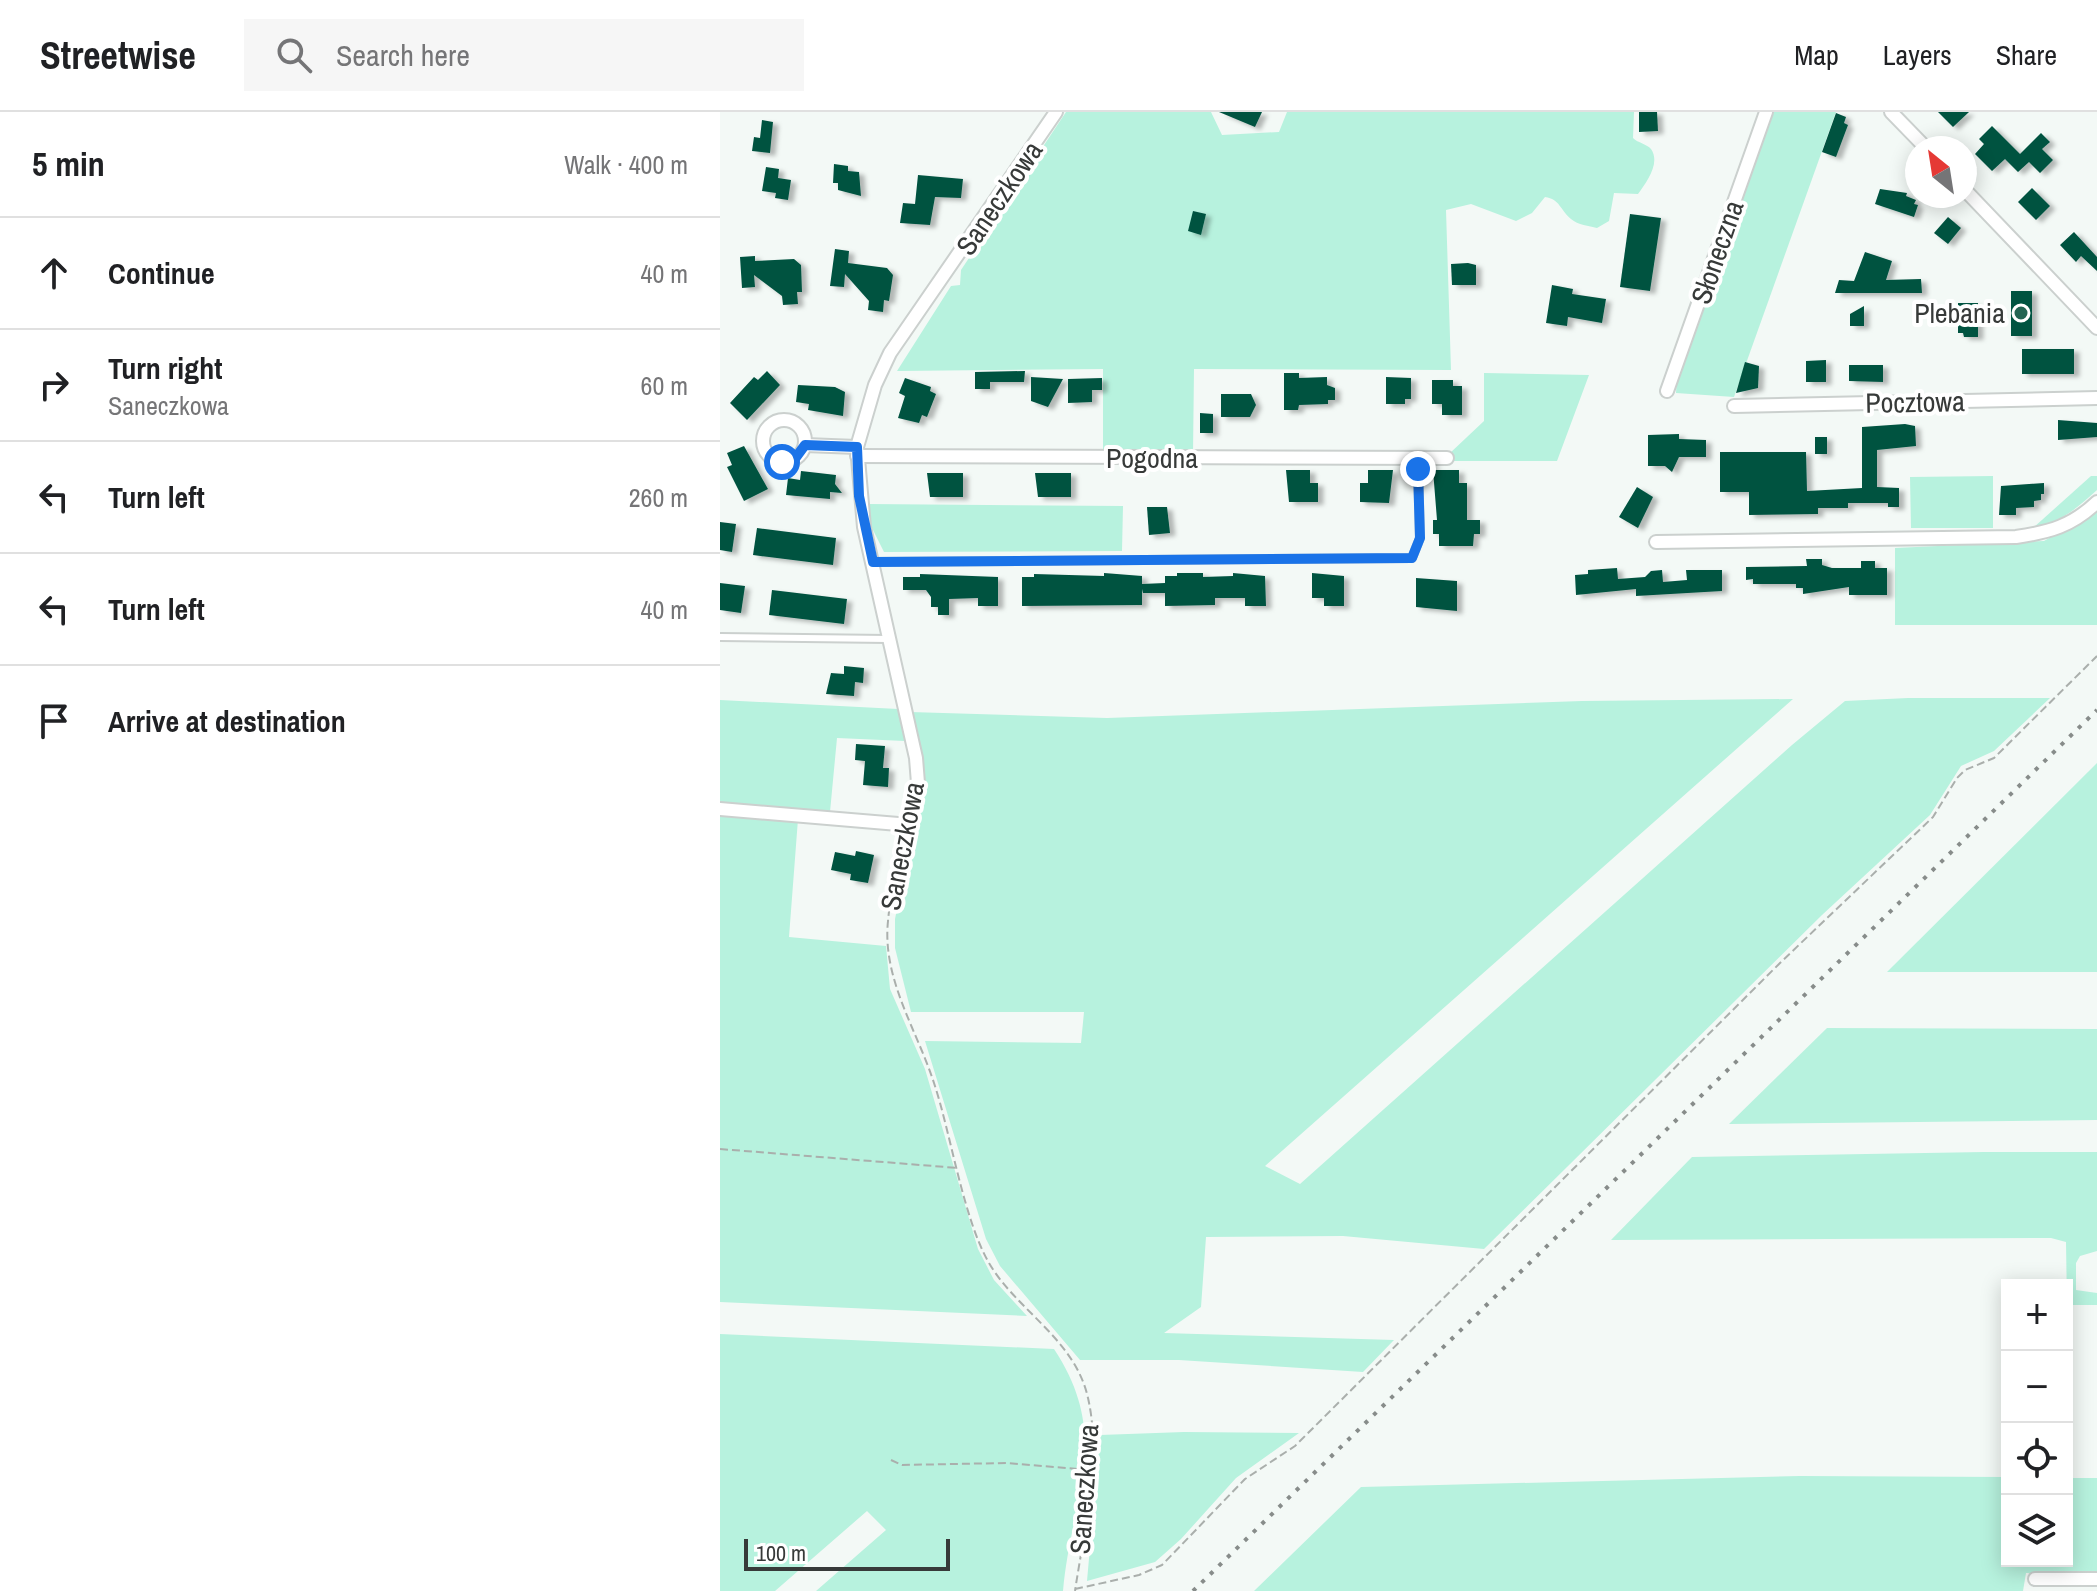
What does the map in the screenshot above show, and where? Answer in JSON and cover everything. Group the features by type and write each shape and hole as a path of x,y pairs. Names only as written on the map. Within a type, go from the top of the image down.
{"street":[{"name":"Saneczkowa","path":"910,825 918,783 916,758 859,496 857,451 871,396 890,353 1056,112"},
{"name":"Słoneczna","path":"1667,391 1766,112"},
{"path":"1891,112 1914,136"},
{"path":"1977,203 2097,328"},
{"name":"Pocztowa","path":"1734,406 2097,398"},
{"name":"Pogodna","path":"805,445 857,451 1447,458"},
{"path":"1656,542 2016,537 2054,532 2082,516 2097,502"},
{"path":"720,809 910,825"},
{"path":"2035,1579 2097,1579"}],"lane":[{"path":"873,562 1412,558 1420,538 1418,469"},
{"path":"720,637 890,639"}],"path":[{"path":"1075,1590 1139,1575 1162,1565 1245,1479 1295,1446 1780,963 1933,817 1965,770 1994,758 2097,656"},
{"name":"Saneczkowa","path":"910,825 888,922 892,971 933,1080 989,1263 1060,1342 1080,1374 1091,1418 1090,1470 1075,1590"},
{"path":"720,1149 958,1168"},
{"path":"891,1460 902,1465 1006,1463 1090,1470"}],"green space":[{"path":"1066,112 1211,112 1222,135 1279,132 1287,112 1634,112 1633,138 1651,149 1654,160 1651,173 1638,194 1614,193 1609,221 1597,228 1574,221 1557,202 1545,197 1532,213 1516,221 1471,204 1446,210 1451,370 1194,369 1193,454 1103,453 1103,369 897,371 951,286 960,285 961,270"},
{"path":"1774,112 1836,112 1734,397 1676,393 1677,375"},
{"path":"1484,373 1589,375 1557,461 1452,461 1449,454 1484,421"},
{"path":"1993,476 1993,528 1911,528 1910,477"},
{"path":"2091,476 2097,476 2097,490 2060,518 2033,528"},
{"path":"867,504 1123,506 1122,551 884,552 870,524"},
{"path":"2097,510 2097,625 1895,625 1895,548 2044,541"},
{"path":"2050,698 1994,751 1961,766 1930,815 1822,915 1484,1249 1343,1236 1206,1237 1201,1307 1164,1333 1394,1340 1363,1372 1179,1360 1080,1360 1000,1266 986,1239 925,1041 1081,1043 1084,1012 911,1012 895,948 895,919 924,774 910,712 1107,718 1582,701 1793,699 1265,1166 1300,1184 1845,701"},
{"path":"720,700 898,709 905,741 837,738 830,812 720,804"},
{"path":"2097,763 2097,972 1887,972"},
{"path":"720,814 798,819 789,937 886,946 890,989 925,1069 978,1249 994,1280 1027,1316 720,1302"},
{"path":"1827,1028 2097,1029 2097,1120 1729,1124"},
{"path":"2097,1152 2097,1251 2080,1256 2076,1263 2076,1290 2097,1293 2097,1305 2073,1305 2073,1279 2067,1279 2066,1242 2051,1238 1611,1240 1692,1157"},
{"path":"720,1334 1054,1349 1072,1381 1085,1440 1084,1468 1063,1591 816,1591 886,1530 867,1511 775,1591 720,1591"},
{"path":"1299,1433 1236,1478 1181,1539 1155,1562 1087,1581 1100,1435"},
{"path":"1800,1476 2001,1477 2001,1567 2073,1567 2073,1478 2097,1478 2097,1573 2026,1573 2023,1591 1254,1591 1361,1487"}],"building":[{"path":"1219,112 1262,112 1255,127"},
{"path":"1639,112 1657,112 1658,131 1639,132"},
{"path":"1938,112 1969,112 1953,127"},
{"path":"1836,113 1846,117 1844,123 1848,125 1836,157 1822,152"},
{"path":"762,120 773,122 770,153 752,151 754,137 760,138"},
{"path":"1992,126 2020,154 2041,133 2050,142 2042,149 2053,160 2040,173 2029,162 2018,172 2005,159 1992,171 1977,156 1984,144 1979,139"},
{"path":"834,164 848,166 848,171 859,172 861,196 838,190 838,183 833,183"},
{"path":"766,167 779,169 778,178 791,180 788,200 775,198 776,193 762,191"},
{"path":"918,175 963,179 961,198 935,197 930,225 900,223 903,203 915,204"},
{"path":"2032,188 2050,206 2036,220 2018,202"},
{"path":"1880,189 1905,193 1905,208 1917,208 1914,217 1875,204"},
{"path":"1193,211 1206,214 1201,235 1188,231"},
{"path":"1630,214 1661,218 1650,291 1620,287"},
{"path":"1948,217 1961,228 1948,244 1934,233"},
{"path":"2074,232 2097,257 2097,271 2081,256 2076,262 2060,245"},
{"path":"835,249 849,251 848,263 887,268 893,275 889,301 884,300 883,312 868,310 869,301 845,274 844,287 830,286"},
{"path":"1865,252 1892,261 1886,280 1921,279 1922,293 1835,293 1839,280 1854,281"},
{"path":"755,256 755,261 794,259 801,265 802,292 797,292 798,304 783,305 782,296 754,275 755,287 742,288 740,257"},
{"path":"1451,264 1476,265 1476,285 1452,285"},
{"path":"1552,285 1573,289 1572,294 1606,299 1602,323 1568,317 1567,326 1546,323"},
{"name":"Plebania","path":"2011,291 2032,291 2032,336 2011,336"},
{"path":"1958,303 1978,303 1978,337 1964,337 1963,333 1958,333"},
{"path":"1864,306 1864,326 1850,326 1850,314"},
{"path":"2022,349 2074,349 2074,374 2022,374"},
{"path":"1826,360 1826,382 1806,382 1806,361"},
{"path":"1745,362 1759,366 1758,388 1736,393"},
{"path":"1849,365 1883,365 1883,382 1849,381"},
{"path":"767,371 780,385 747,420 730,403 754,377 758,380"},
{"path":"1025,371 1024,382 990,382 990,389 975,389 975,372"},
{"path":"1284,373 1299,373 1299,378 1327,377 1327,385 1335,388 1335,400 1328,400 1328,404 1299,405 1298,410 1284,410"},
{"path":"1031,377 1063,379 1048,407 1031,401"},
{"path":"1386,377 1411,378 1411,399 1405,399 1405,404 1386,404"},
{"path":"905,378 931,387 930,391 936,394 927,417 922,415 919,423 898,418 905,396 899,393"},
{"path":"1102,378 1102,390 1092,390 1092,402 1068,403 1068,379"},
{"path":"1432,380 1453,380 1453,386 1462,386 1462,415 1442,415 1442,404 1432,404"},
{"path":"798,385 835,387 845,392 843,416 808,410 809,404 796,402"},
{"path":"1221,394 1251,394 1256,405 1250,417 1221,417"},
{"path":"1200,413 1213,414 1213,433 1200,433"},
{"path":"2058,420 2097,423 2097,437 2058,440"},
{"path":"1915,426 1916,446 1877,450 1877,487 1899,488 1899,507 1888,507 1888,503 1848,503 1848,508 1818,508 1818,514 1749,515 1749,492 1720,492 1720,452 1806,452 1807,491 1862,488 1862,427"},
{"path":"1679,434 1679,439 1706,440 1706,457 1679,457 1672,472 1665,466 1648,466 1648,435"},
{"path":"1815,437 1827,437 1827,454 1815,454"},
{"path":"744,446 768,489 744,501 727,467 732,465 727,453"},
{"path":"1286,470 1310,470 1310,483 1318,483 1318,502 1289,502"},
{"path":"1368,470 1393,470 1389,503 1360,502 1360,483 1368,483"},
{"path":"1433,470 1459,470 1459,483 1467,483 1467,520 1480,520 1480,534 1474,534 1473,546 1439,546 1439,534 1433,534 1433,520 1437,520"},
{"path":"801,471 836,475 835,484 842,493 830,492 830,499 786,495 788,478 800,480"},
{"path":"927,473 963,473 963,497 930,497"},
{"path":"1035,473 1071,473 1071,497 1038,497"},
{"path":"2044,483 2044,494 2041,494 2041,500 2034,501 2034,507 2016,508 2016,515 1999,515 2001,486"},
{"path":"1637,487 1653,497 1638,528 1619,517"},
{"path":"1147,507 1167,507 1170,533 1149,535"},
{"path":"720,522 736,524 732,552 720,550"},
{"path":"757,528 836,538 833,565 753,555"},
{"path":"1806,559 1822,559 1822,565 1832,568 1861,568 1861,561 1875,561 1875,568 1887,568 1887,595 1849,595 1849,587 1803,594 1803,588 1796,588 1796,584 1753,584 1753,579 1746,580 1746,567 1807,566"},
{"path":"1617,568 1618,579 1645,577 1651,571 1662,570 1663,582 1687,580 1686,570 1722,570 1722,591 1636,596 1636,589 1576,595 1575,575 1588,574 1588,570"},
{"path":"1104,573 1142,576 1142,584 1165,583 1165,576 1177,576 1177,573 1203,573 1203,577 1233,576 1233,573 1265,576 1266,606 1245,606 1245,598 1215,598 1215,605 1165,606 1165,593 1143,593 1142,589 1142,605 1022,606 1022,577 1034,577 1034,574 1104,576"},
{"path":"1312,573 1344,576 1344,606 1324,606 1324,598 1312,598"},
{"path":"920,574 998,577 998,606 978,606 978,598 949,599 949,615 938,615 938,607 931,607 931,597 926,590 903,590 903,577 920,577"},
{"path":"1416,578 1457,581 1457,611 1416,607"},
{"path":"720,583 745,586 741,613 720,610"},
{"path":"772,590 847,599 844,624 769,615"},
{"path":"844,666 864,668 863,683 855,682 854,696 826,694 831,673 844,674"},
{"path":"856,744 885,746 883,768 889,768 888,787 863,785 865,761 855,760"},
{"path":"856,851 874,855 868,883 850,880 851,874 831,870 835,852 855,856"}],"railway":[{"path":"1193,1591 2097,710"}],"place":[{"name":"Plebania","path":"2021,313"}],"route":[{"path":"782,462 794,460 805,445 857,447 859,496 873,562 1412,558 1420,538 1418,469"}]}
